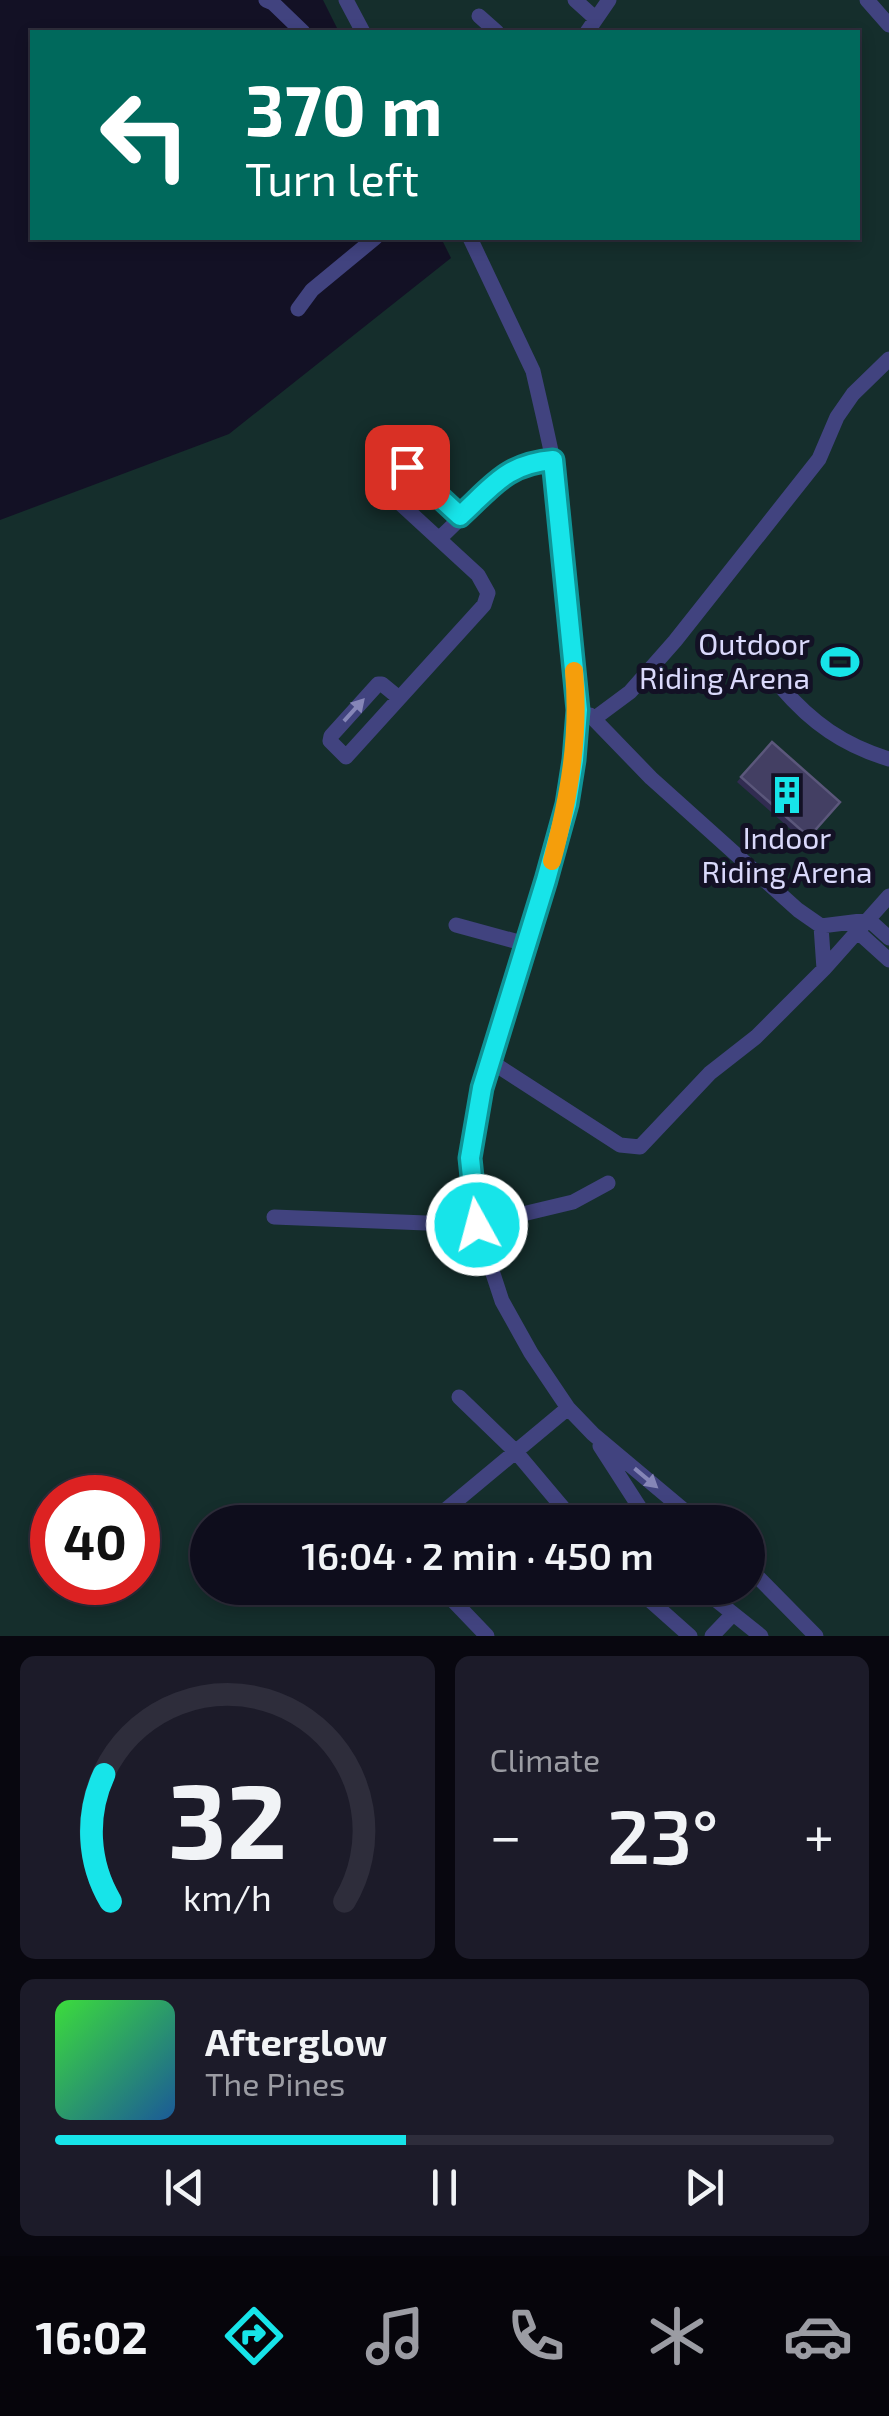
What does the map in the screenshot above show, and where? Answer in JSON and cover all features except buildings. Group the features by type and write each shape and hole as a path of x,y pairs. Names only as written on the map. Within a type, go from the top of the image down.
{"street":[{"path":"266,0 301,30"},
{"path":"346,0 361,30"},
{"path":"576,0 592,26 610,0"},
{"path":"868,0 889,25"},
{"path":"479,16 495,30"},
{"path":"298,309 312,290 373,240"},
{"path":"471,240 532,371 553,460 578,710 567,804 482,1088 470,1158 477,1225 502,1301 568,1408 677,1505"},
{"path":"596,718 630,692 674,641 819,460 836,417 853,394 889,358"},
{"path":"439,539 508,472 528,462 553,460"},
{"path":"399,698 380,683 329,739 346,757 484,605 488,593 485,582 391,495 386,488 392,472 407,467 460,516"},
{"path":"780,688 811,721 835,737 889,759"},
{"path":"578,710 596,718 651,778 733,854 821,926 863,926 889,938"},
{"path":"490,1061 620,1145 640,1147 710,1073 756,1037 824,969 889,896"},
{"path":"456,924 526,944"},
{"path":"821,926 824,969"},
{"path":"863,926 889,960"},
{"path":"274,1217 477,1225 573,1202 608,1184"},
{"path":"459,1397 516,1452 561,1505"},
{"path":"452,1505 568,1408"},
{"path":"593,1434 638,1505"},
{"path":"765,1584 816,1636"},
{"path":"457,1605 487,1636"},
{"path":"655,1605 690,1636"},
{"path":"721,1605 761,1636"},
{"path":"712,1636 732,1615"}],"green space":[{"path":"323,0 889,0 889,1636 0,1636 0,520 229,434 451,258 442,240 860,240 860,30 338,30"}],"slow traffic":[{"path":"552,861 574,760 578,710 574,671"}],"place":[{"name":"Outdoor Riding Arena","path":"840,662"},
{"name":"Indoor Riding Arena","path":"787,795"}],"route":[{"path":"407,467 460,516 508,472 528,462 553,460 578,710 567,804 482,1088 470,1158 477,1225"}]}
